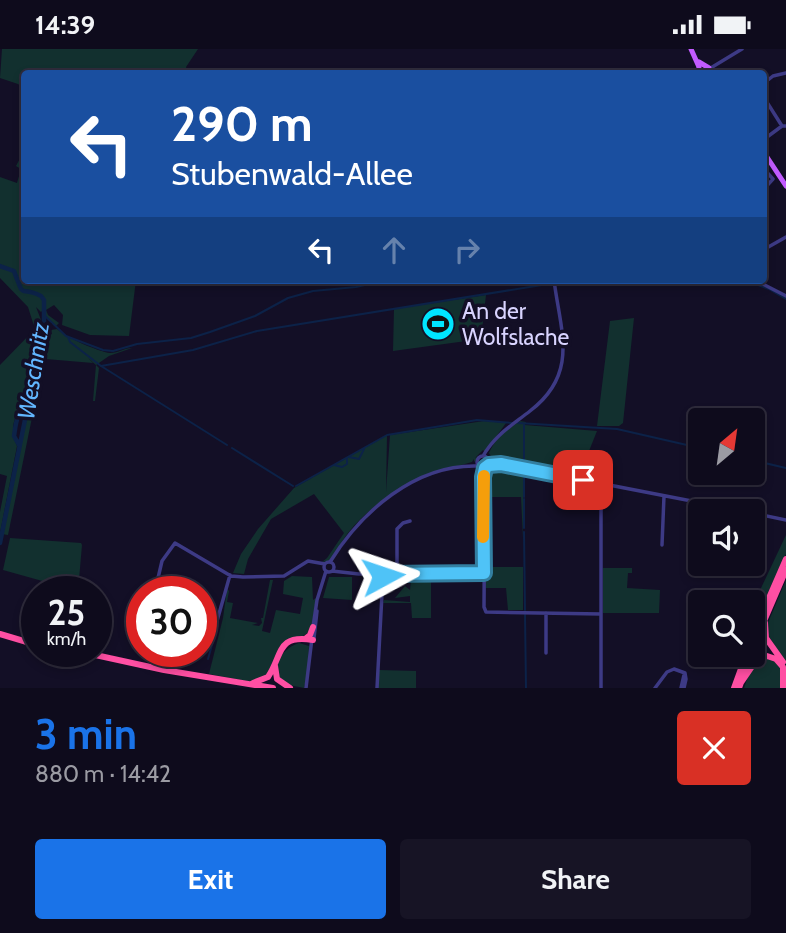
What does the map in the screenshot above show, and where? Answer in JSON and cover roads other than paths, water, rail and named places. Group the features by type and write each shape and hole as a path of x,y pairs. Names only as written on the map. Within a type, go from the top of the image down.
{"highway":[{"path":"765,607 786,559"},
{"path":"784,688 783,661 765,634 766,614 786,570"},
{"path":"305,639 313,627"},
{"path":"0,632 21,638"},
{"path":"112,659 239,686 263,680 271,672 283,645 293,640 305,639 313,642"},
{"path":"290,688 282,684 275,674 275,664 281,651 294,642 313,642"},
{"path":"738,686 755,661 767,656 776,659 783,667 784,688"},
{"path":"112,662 168,675 239,686 273,688"},
{"path":"738,686 744,667"}],"main road":[{"path":"691,49 702,70"},
{"path":"767,156 786,186"}],"street":[{"path":"702,70 742,49"},
{"path":"767,81 773,76 786,73"},
{"path":"767,102 784,126 767,136"},
{"path":"767,172 773,179 767,186"},
{"path":"767,248 786,237"},
{"path":"555,284 564,337 559,371 541,402 510,425 491,444 483,463 486,612 601,614"},
{"path":"763,284 786,296"},
{"path":"313,642 317,600 338,551 361,521 388,497 425,477 483,463 501,464 688,501"},
{"path":"601,483 601,688"},
{"path":"662,545 664,496"},
{"path":"765,516 786,520"},
{"path":"397,574 397,529 410,521"},
{"path":"158,576 161,563 175,543 231,576 286,576 305,562 317,562 344,574 484,573"},
{"path":"307,687 319,601 329,567"},
{"path":"377,688 383,574"},
{"path":"217,621 231,576"},
{"path":"545,653 546,613"},
{"path":"655,688 669,670 685,673 682,688"}],"waterway":[{"name":"Weschnitz","path":"0,266 14,271 23,291 34,293 44,300 44,326 0,543"},
{"path":"43,314 66,336 113,351 137,344 191,338 255,316 288,298 313,291 369,284"},
{"path":"101,366 193,350 257,331 548,284"},
{"path":"756,284 786,299"},
{"path":"68,337 70,342 101,366 227,445"},
{"path":"19,445 14,436 16,423 21,412 28,406"},
{"path":"296,486 387,435 477,420 512,423"},
{"path":"518,423 617,429 688,445"},
{"path":"524,425 524,465"},
{"path":"232,448 293,486"},
{"path":"349,457 359,459 364,449"},
{"path":"334,465 342,467 347,464 347,459"},
{"path":"765,463 786,468"},
{"path":"524,471 524,497"},
{"path":"524,499 524,528"},
{"path":"524,532 525,610"},
{"path":"525,615 526,688"}],"place":[{"name":"An der Wolfslache","path":"438,324"}]}
